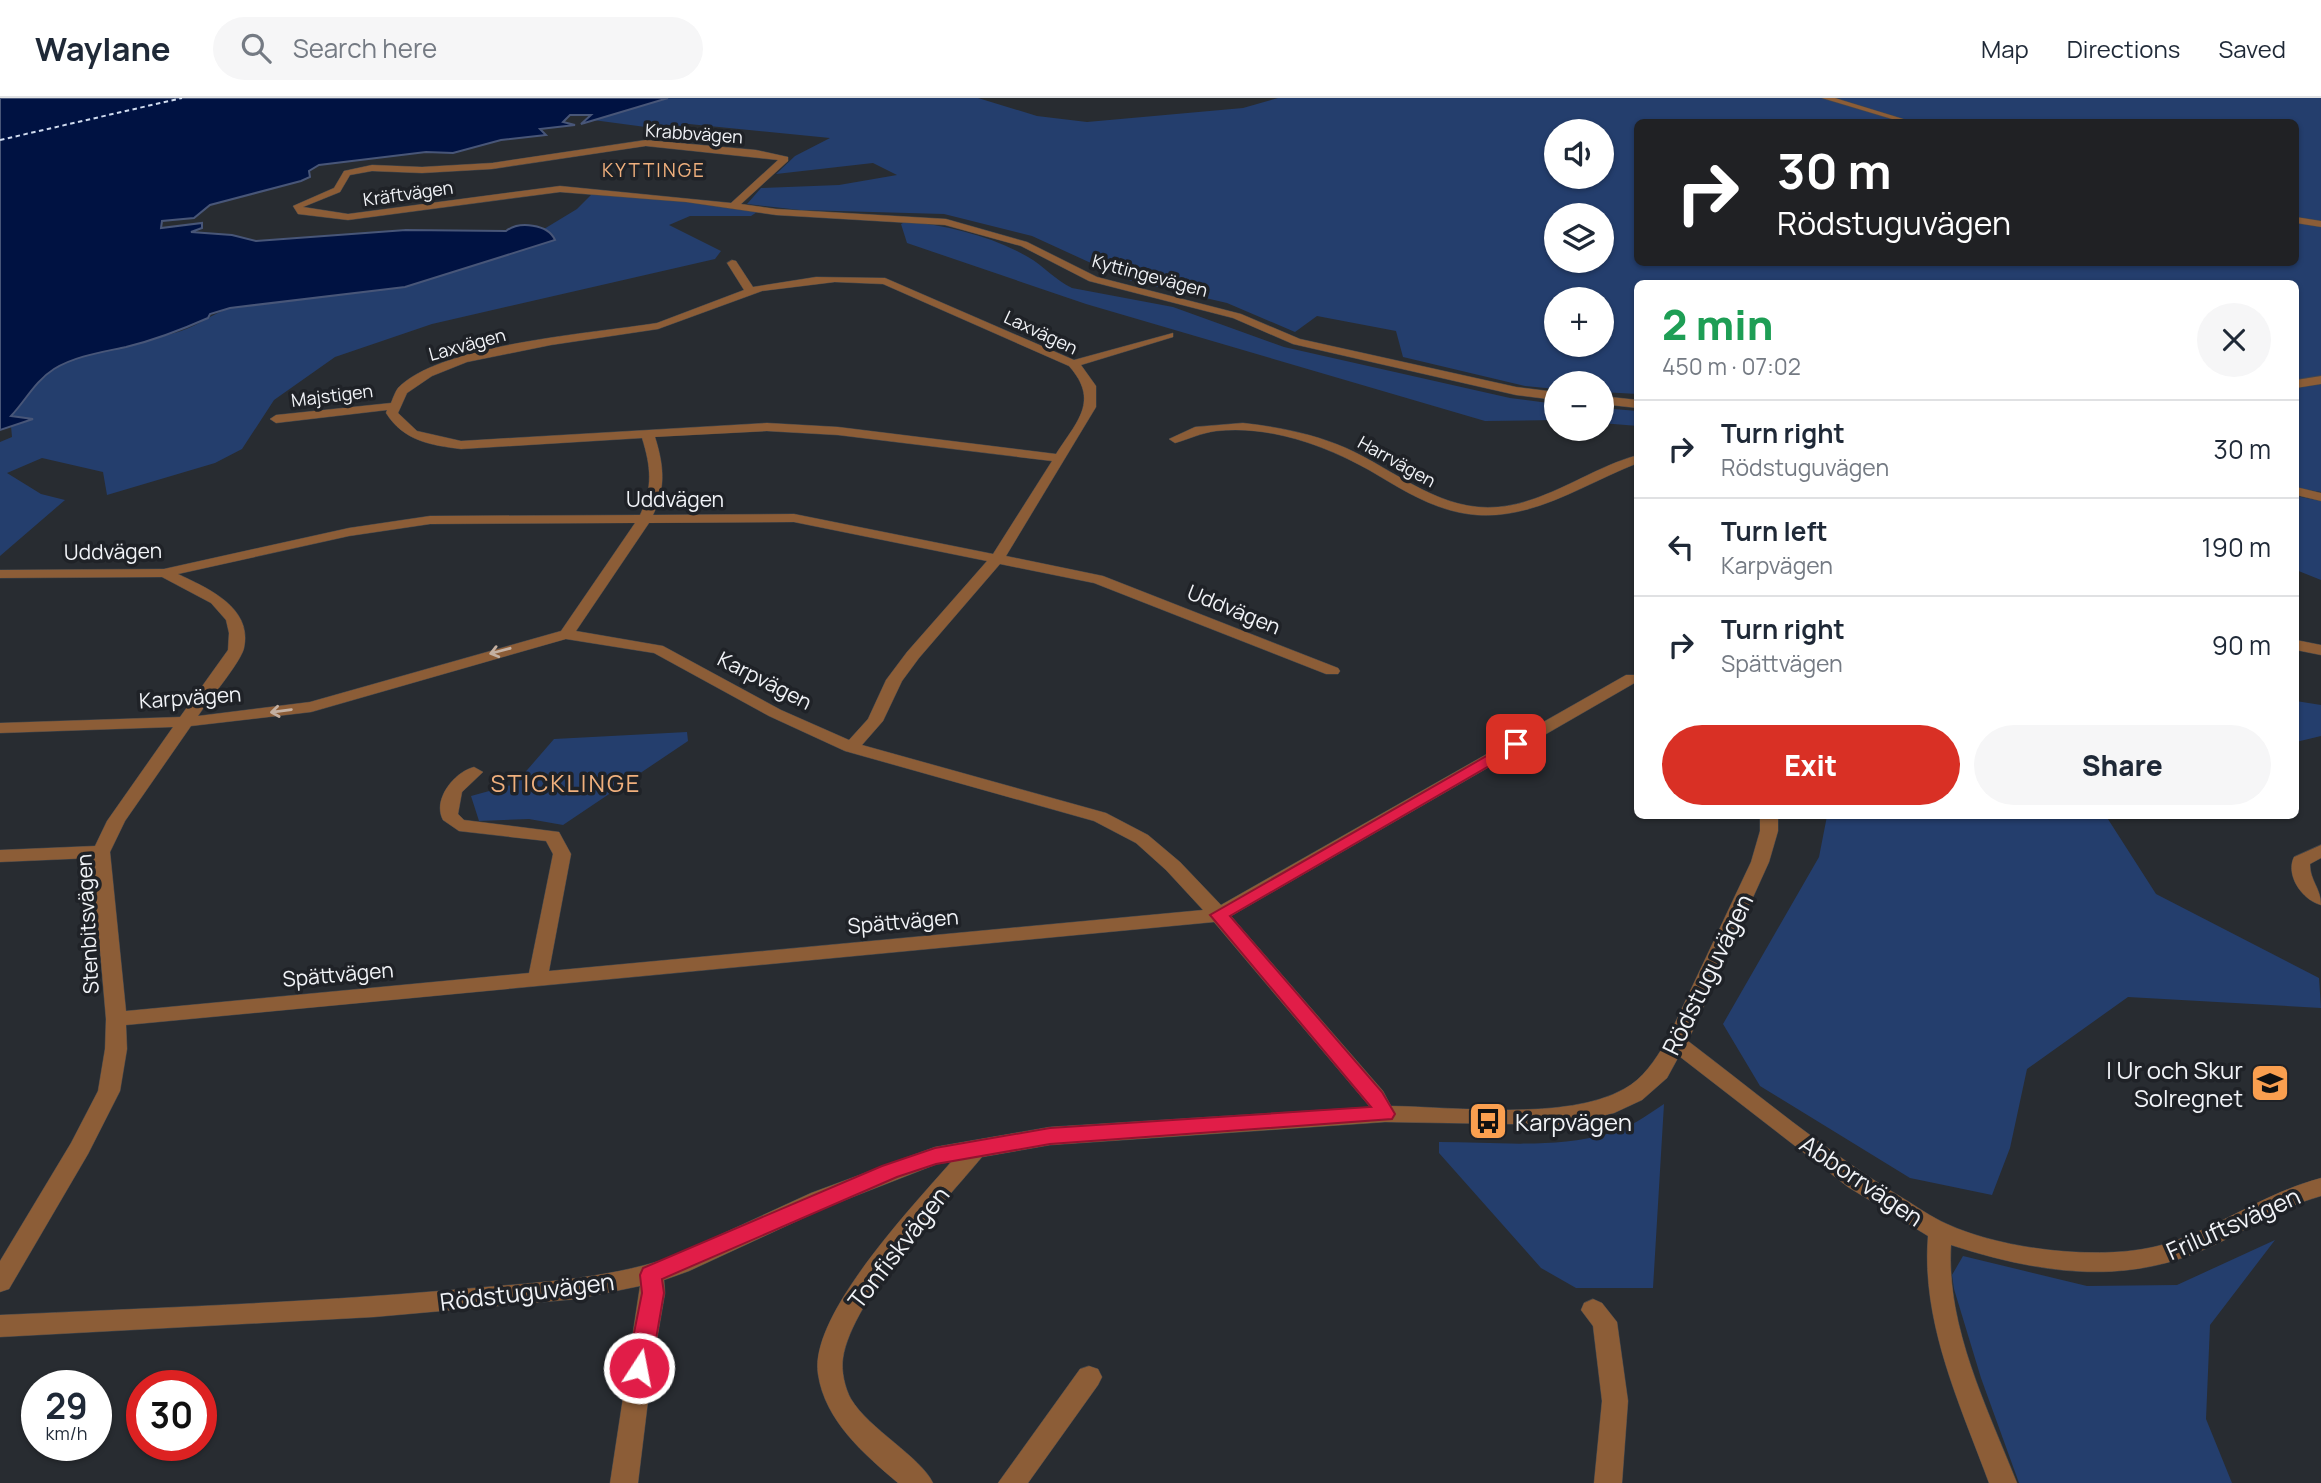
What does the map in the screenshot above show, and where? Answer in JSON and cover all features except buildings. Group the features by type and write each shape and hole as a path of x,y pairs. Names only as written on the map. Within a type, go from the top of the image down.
{"street":[{"path":"1826,98 1899,119"},
{"name":"Krabbvägen","path":"492,166 646,143 785,159 734,205"},
{"path":"492,166 515,178"},
{"name":"Kräftvägen","path":"492,166 354,170 345,174 341,187 303,203 299,209 317,216 358,216 539,189 734,205"},
{"path":"527,183 539,189"},
{"name":"Kyttingevägen","path":"734,205 776,212 919,219 969,226 1024,244 1093,279 1237,316 1297,342 1516,391 1544,394"},
{"path":"2299,220 2321,224"},
{"path":"732,263 750,291"},
{"name":"Laxvägen","path":"393,405 397,393 421,374 458,360 655,327 750,291 841,279 885,281 1073,364 1088,380 1093,394 1091,406 996,560 913,655 894,680 875,721 851,747"},
{"path":"1073,364 1169,335"},
{"path":"2299,384 2321,380"},
{"path":"1614,401 1634,404"},
{"path":"393,405 398,424 410,433 439,443 486,445 647,433 797,428 1059,458"},
{"name":"Majstigen","path":"276,419 393,405"},
{"name":"Harrvägen","path":"1175,439 1190,431 1212,426 1278,432 1339,450 1425,499 1477,511 1525,507 1634,461"},
{"path":"566,634 643,521 657,490 657,474 647,433"},
{"path":"2299,492 2321,497"},
{"name":"Uddvägen","path":"0,574 164,573 231,556 412,522 525,518 643,521 794,518 1098,579 1332,671"},
{"name":"Stenbitsvägen","path":"0,1282 80,1148 108,1091 116,1049 116,1018 101,852 116,821 236,650 236,622 229,611 210,596 164,573"},
{"name":"Karpvägen","path":"0,728 186,722 311,707 566,634 658,649 775,713 851,747 1100,817 1123,828 1173,866 1219,915 1375,1097 1385,1114"},
{"path":"2299,646 2321,650"},
{"name":"Spättvägen","path":"116,1018 1219,915 1632,678"},
{"path":"474,772 456,785 447,800 449,816 459,825 553,836 561,846 562,854 538,978"},
{"name":"Rödstuguvägen","path":"0,1326 374,1307 577,1289 651,1275 889,1171 935,1156 1100,1131 1385,1114 1564,1116 1606,1107 1634,1094 1659,1072 1676,1043 1760,862 1769,831 1769,819"},
{"path":"0,856 101,852"},
{"path":"2321,852 2301,861 2299,872 2305,884 2321,899"},
{"name":"Abborrvägen","path":"1676,1043 1856,1181 1940,1232 1936,1253 1937,1285 1964,1375 2003,1483"},
{"name":"Tonfiskvägen","path":"919,1483 844,1411 833,1386 830,1359 836,1332 854,1299 974,1150"},
{"name":"Friluftsvägen","path":"1940,1232 1998,1251 2042,1260 2094,1265 2126,1264 2153,1258 2198,1242 2261,1208 2299,1192 2321,1187"},
{"path":"624,1483 639,1368 653,1293 651,1275"},
{"path":"1593,1310 1605,1322 1615,1401 1608,1483"},
{"path":"1012,1483 1089,1377"}],"shaded area":[{"path":"0,98 668,98 581,124 591,115 570,115 563,122 575,125 540,129 546,135 501,140 453,153 426,152 319,165 309,171 310,177 301,181 210,205 194,218 162,221 161,228 202,223 202,228 191,232 232,235 256,241 406,230 506,231 525,225 546,230 555,240 405,287 230,308 210,314 208,318 158,338 80,358 47,374 11,416 33,419 0,430"},
{"path":"668,98 978,98 1037,116 1087,122 1243,108 1278,98 2321,98 2321,492 2299,488 2299,280 1634,280 1634,394 1614,393 1614,371 1544,371 1544,388 1525,386 1403,357 1396,331 1317,316 1295,332 1227,303 1128,280 1032,236 944,214 800,210 747,204 761,188 839,185 897,175 873,163 776,174 795,156 830,138 689,124 668,130 593,120"},
{"path":"593,193 675,200 757,212 751,216 690,216 669,225 721,251 715,259 432,324 335,357 274,400 242,449 215,463 107,495 103,472 42,458 7,473 41,494 65,500 0,556 0,442 12,437 10,416 41,381 66,362 98,351 181,331 230,308 405,287 554,240 552,234 544,229 577,209"},
{"path":"907,221 938,226 985,238 1028,257 1072,288 1173,307 1284,347 1510,398 1544,402 1544,420 1485,421 1086,304 907,243 901,224"},
{"path":"1614,409 1634,411 1634,426 1614,424"},
{"path":"2299,497 2321,501 2321,580 2299,571"},
{"path":"2299,701 2321,705 2321,736 2299,741"},
{"path":"687,732 688,741 563,825 529,819 479,821 471,796 515,784 554,739"},
{"path":"1826,819 2108,819 2156,894 2319,978 2321,1008 2128,997 2027,1069 2010,1148 1992,1195 1910,1178 1760,1086 1723,1024 1819,857"},
{"path":"1664,1104 1653,1288 1576,1288 1541,1268 1439,1153 1439,1142 1523,1144 1587,1139 1622,1129"},
{"path":"2275,1240 2210,1325 2206,1419 2232,1483 2019,1483 1981,1378 1954,1289 1952,1275 1963,1256 2087,1286 2177,1285"}],"ferry route":[{"path":"0,140 182,98"}],"place":[{"name":"I Ur och Skur Solregnet","path":"2270,1083"},
{"name":"Karpvägen","path":"1488,1121"}],"district":[{"name":"KYTTINGE","path":"654,170"},
{"name":"STICKLINGE","path":"566,782"}],"route":[{"path":"639,1368 653,1293 651,1275 889,1171 935,1156 1050,1136 1385,1114 1375,1097 1219,915 1516,744"}]}
